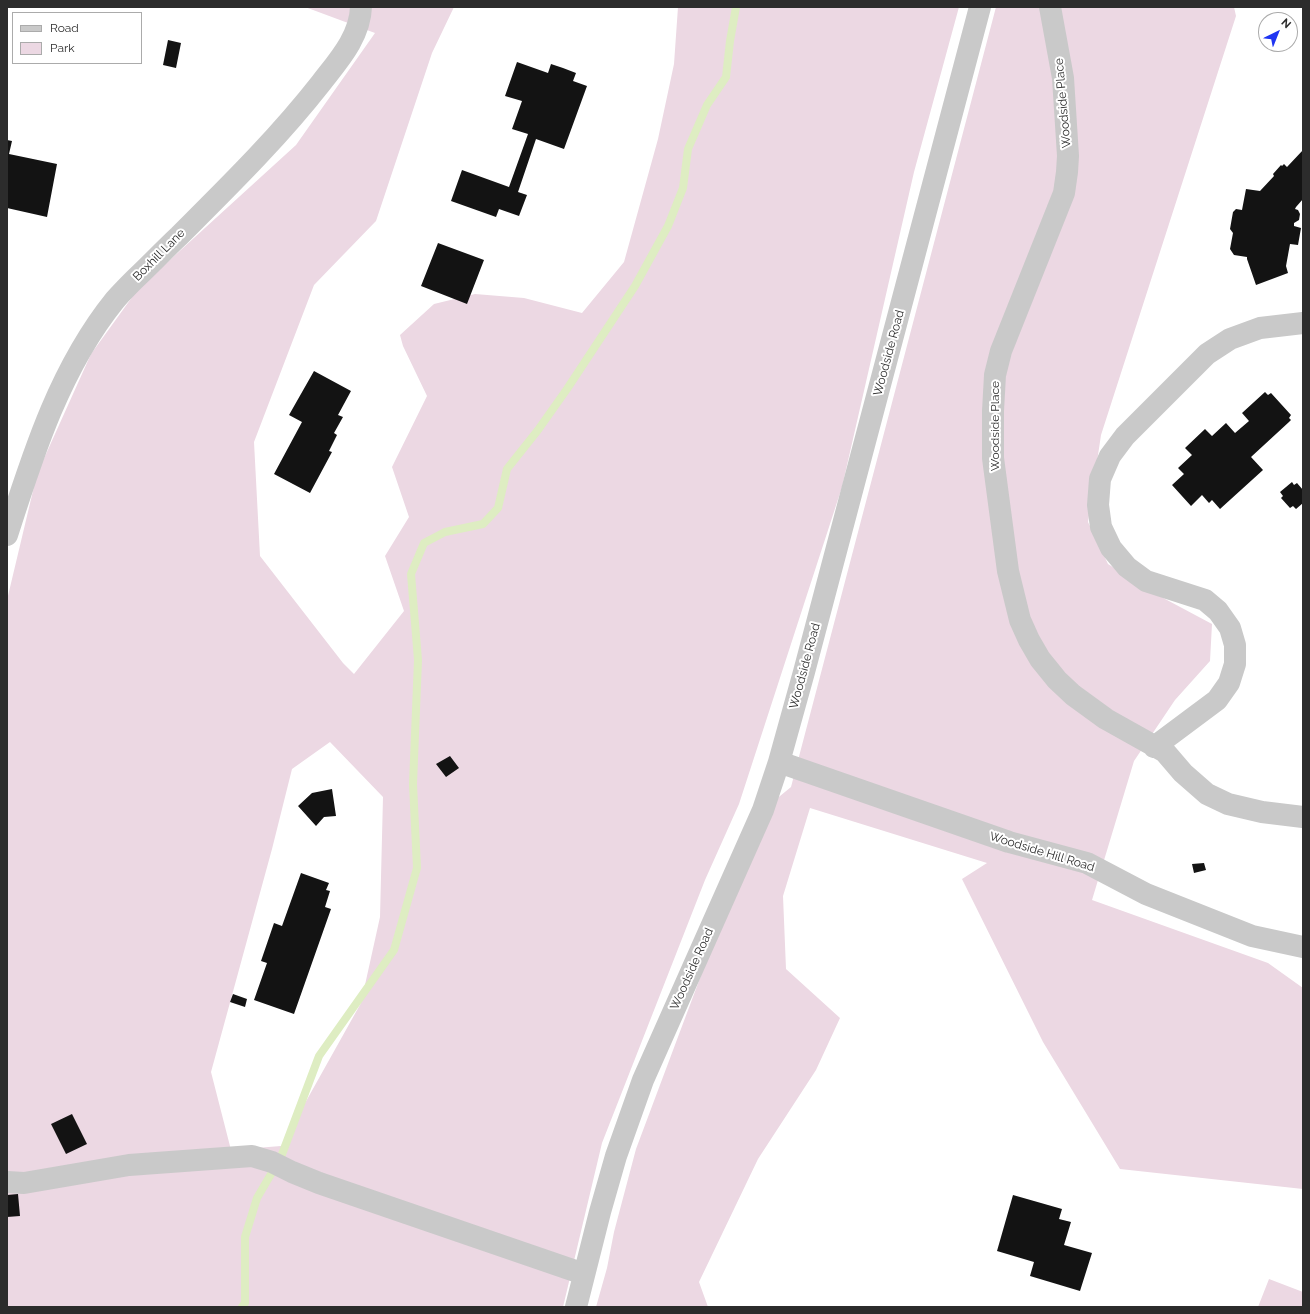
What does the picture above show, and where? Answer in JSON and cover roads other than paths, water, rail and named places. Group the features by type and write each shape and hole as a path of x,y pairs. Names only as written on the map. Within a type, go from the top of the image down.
{"street":[{"name":"Boxhill Lane","path":"7,535 26,476 52,408 82,346 115,299 230,184 305,103 345,52 355,32 360,16 360,7"},
{"name":"Woodside Road","path":"576,1307 616,1156 643,1080 763,810 779,762 980,7"},
{"name":"Woodside Place","path":"1050,7 1063,78 1068,156 1067,172 1064,193 1000,351 995,375 993,411 993,458 1008,571 1020,620 1040,659 1057,680 1073,695 1106,719 1165,752 1182,774 1207,794 1228,804 1262,812 1303,816"},
{"path":"1154,747 1217,700 1229,683 1235,664 1235,645 1230,628 1218,611 1205,600 1146,581 1127,567 1111,548 1102,527 1098,505 1100,479 1110,456 1125,436 1207,354 1230,339 1260,328 1303,323"},
{"name":"Woodside Hill Road","path":"779,762 1009,842 1086,863 1146,894 1252,936 1303,946"},
{"path":"7,1182 24,1183 129,1165 252,1156 272,1162 319,1183 584,1274"}],"waterway":[{"path":"242,1307 245,1303 245,1237 257,1198 281,1157 319,1056 394,950 417,868 413,784 418,660 411,574 424,543 445,532 483,524 498,508 507,469 538,430 567,389 635,286 668,226 683,188 688,149 707,105 726,77 736,7"}]}
